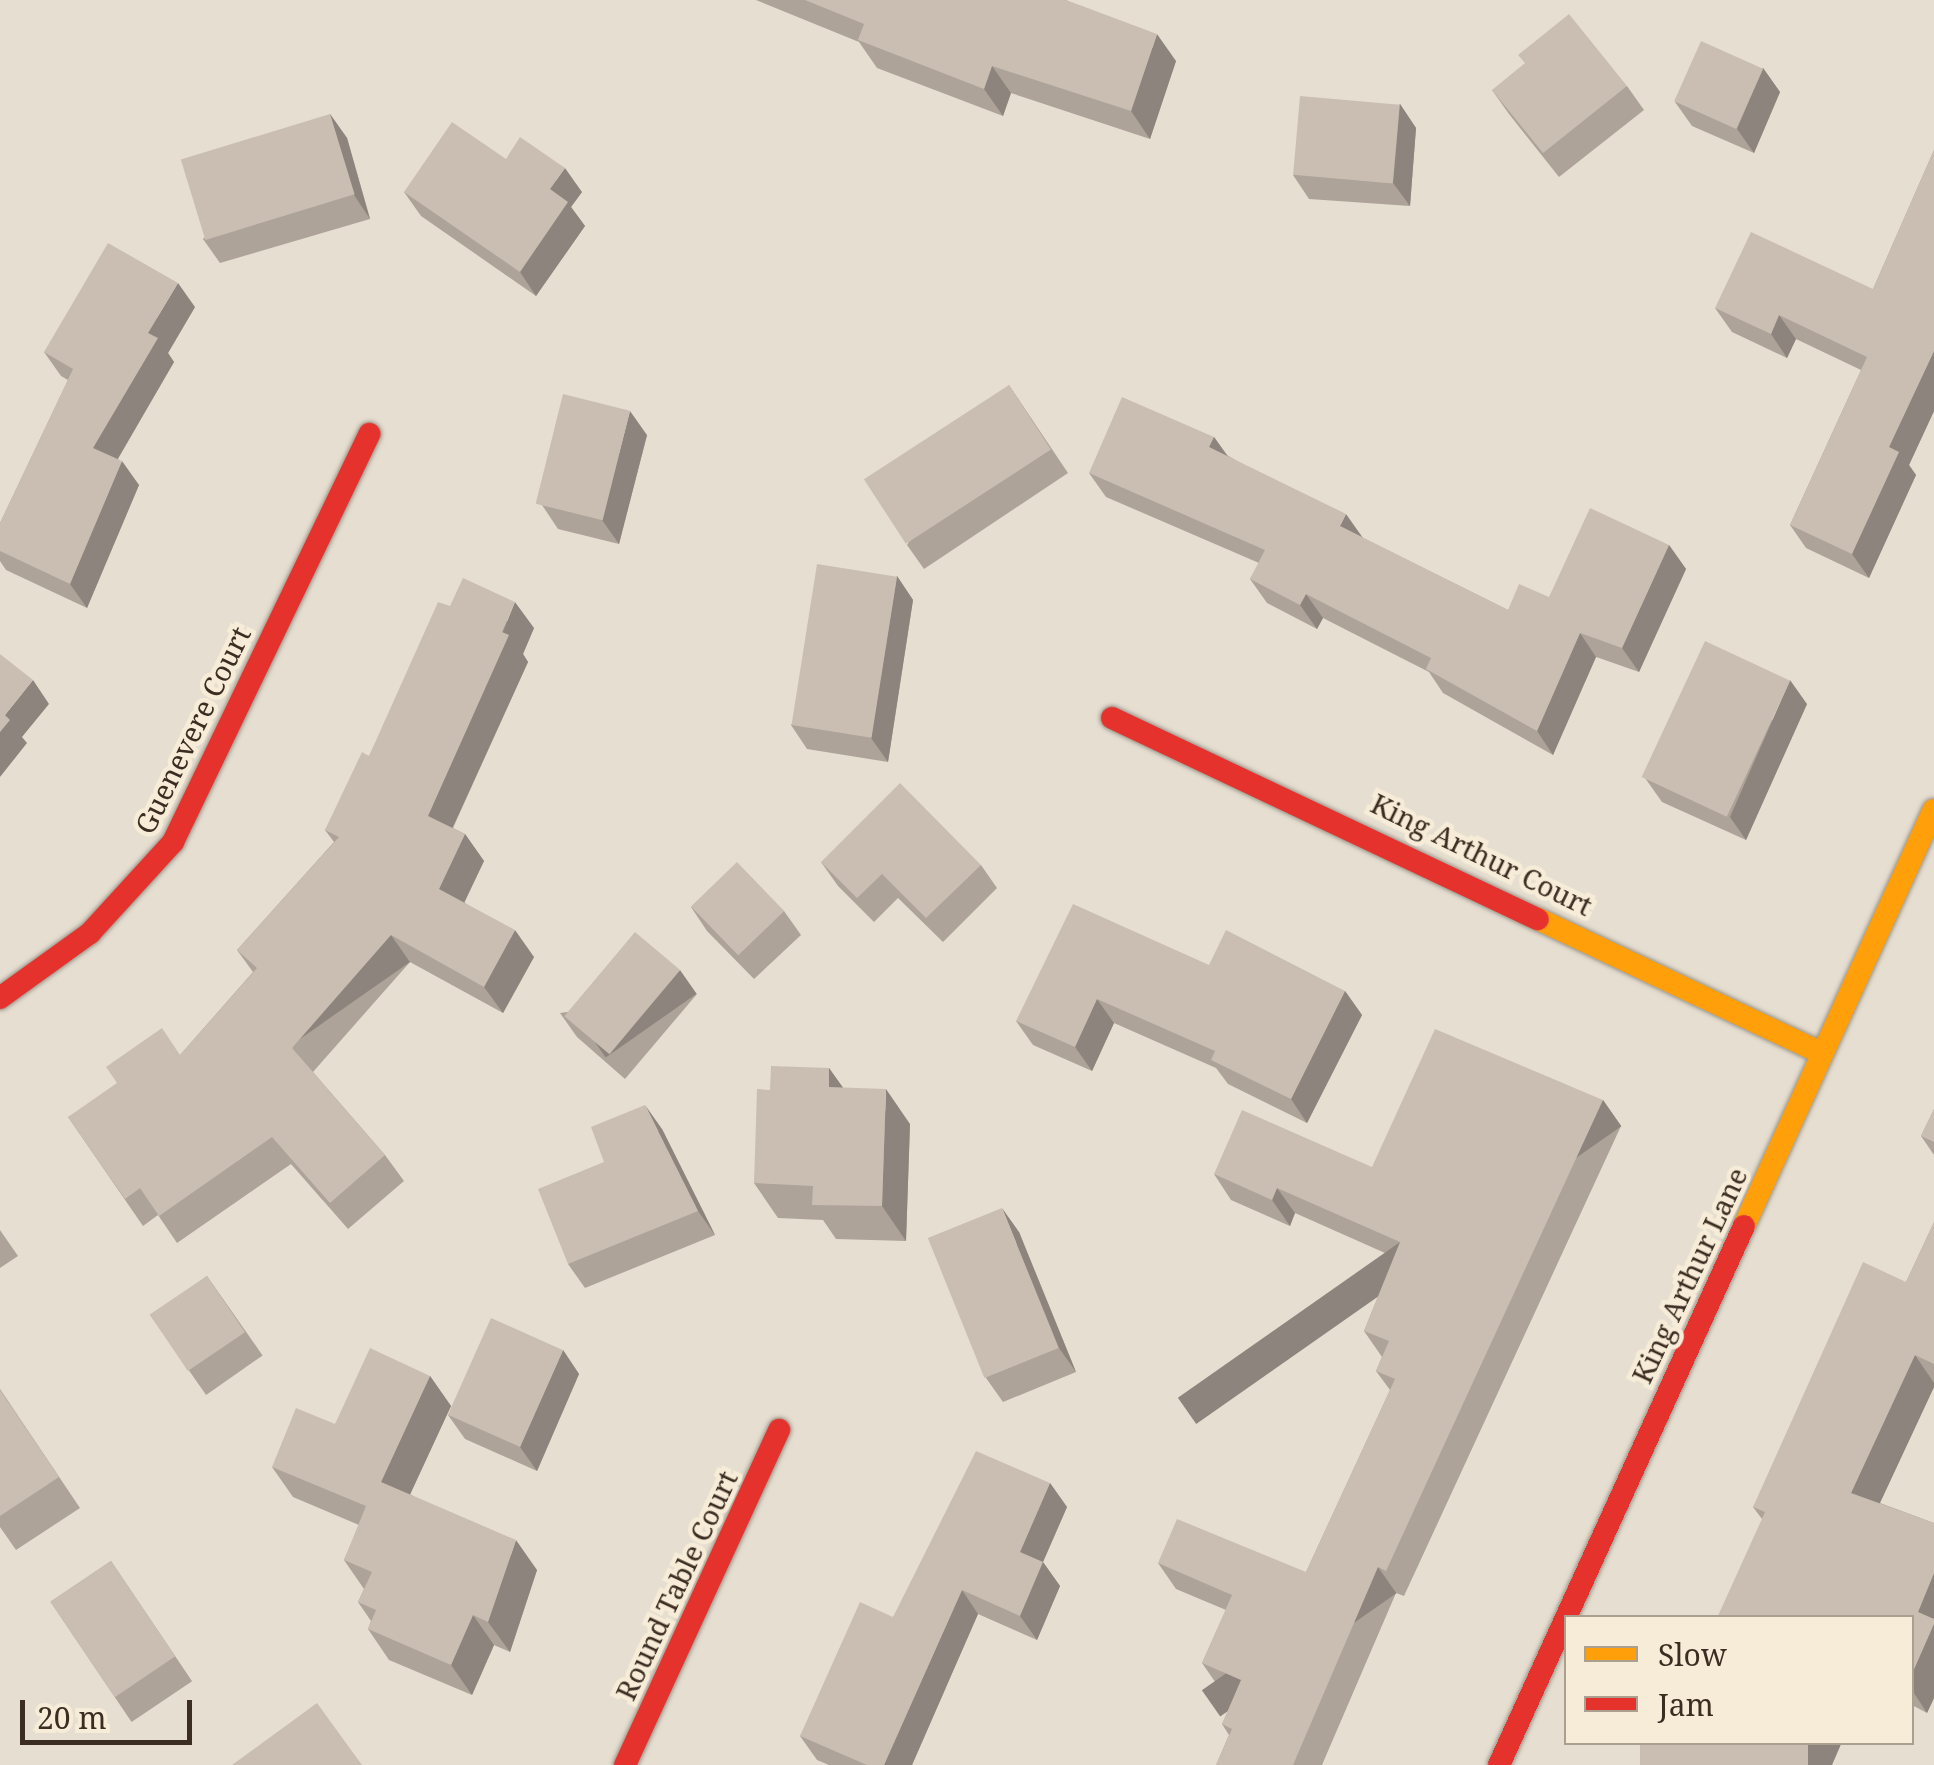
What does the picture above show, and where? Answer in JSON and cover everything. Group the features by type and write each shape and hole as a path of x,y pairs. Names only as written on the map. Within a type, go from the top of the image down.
{"street":[{"name":"Guenevere Court","path":"0,998 90,933 173,842 369,434"},
{"name":"King Arthur Court","path":"1112,718 1822,1053"},
{"name":"King Arthur Lane","path":"1567,1615 1934,810"},
{"name":"Round Table Court","path":"625,1765 779,1430"},
{"name":"King Arthur Lane","path":"1499,1765 1564,1622"}],"building":[{"path":"805,0 1066,0 1157,34 1131,111 992,66 984,89 858,40 864,24"},
{"path":"1569,14 1627,86 1543,153 1492,90 1525,63 1518,55"},
{"path":"1701,41 1763,69 1736,129 1674,101"},
{"path":"1300,96 1400,105 1393,183 1293,175"},
{"path":"330,114 355,194 205,240 181,160"},
{"path":"452,122 506,159 520,137 565,168 550,189 568,202 520,272 404,192"},
{"path":"1934,150 1934,351 1889,447 1899,452 1852,554 1790,525 1867,357 1779,315 1771,334 1715,308 1751,232 1873,289"},
{"path":"108,243 178,283 148,333 158,338 93,448 122,461 70,584 0,551 0,523 73,369 44,352"},
{"path":"1009,385 1051,450 906,544 864,479"},
{"path":"563,394 630,411 603,520 536,504"},
{"path":"1122,397 1214,437 1209,447 1346,514 1340,526 1508,610 1519,584 1549,597 1590,508 1669,545 1622,648 1580,633 1537,731 1426,669 1431,658 1306,594 1300,605 1250,579 1265,550 1089,473"},
{"path":"817,564 897,577 872,738 792,725"},
{"path":"463,578 515,602 502,632 509,635 428,816 465,834 439,889 515,930 484,987 391,935 292,1048 385,1155 330,1203 272,1137 159,1216 140,1188 125,1199 68,1117 117,1083 106,1067 162,1028 180,1055 257,968 237,950 339,837 325,830 362,752 369,756 438,602 450,606"},
{"path":"1705,641 1790,681 1727,817 1642,777"},
{"path":"0,654 33,680 5,715 10,720 0,732"},
{"path":"900,783 981,865 926,918 882,874 857,898 821,862"},
{"path":"737,862 784,911 738,955 691,906"},
{"path":"1073,904 1209,965 1226,930 1345,991 1291,1099 1211,1060 1215,1051 1097,999 1075,1047 1016,1021"},
{"path":"635,932 680,970 609,1054 564,1016"},
{"path":"1435,1029 1603,1100 1386,1571 1378,1567 1293,1765 1216,1765 1232,1729 1222,1724 1241,1680 1202,1663 1232,1595 1158,1563 1177,1519 1306,1572 1395,1379 1376,1371 1389,1341 1364,1331 1400,1242 1277,1188 1272,1200 1214,1174 1242,1110 1372,1167"},
{"path":"771,1066 829,1068 829,1087 886,1089 882,1206 812,1205 813,1186 754,1183 757,1089 770,1090"},
{"path":"645,1105 698,1211 568,1264 538,1189 604,1162 591,1127"},
{"path":"1934,1109 1934,1142 1921,1136"},
{"path":"1002,1208 1059,1348 984,1378 928,1238"},
{"path":"1934,1222 1934,1364 1915,1355 1851,1493 1934,1523 1934,1573 1918,1612 1934,1619 1934,1624 1914,1669 1914,1615 1718,1615 1765,1512 1753,1507 1863,1262 1906,1282"},
{"path":"207,1276 245,1332 188,1371 150,1315"},
{"path":"491,1318 563,1350 520,1447 448,1415"},
{"path":"370,1348 430,1376 381,1482 516,1540 488,1622 473,1615 451,1665 368,1629 376,1610 358,1602 372,1572 344,1560 366,1506 272,1467 296,1408 335,1424"},
{"path":"0,1390 59,1477 0,1516"},
{"path":"976,1451 1050,1483 1020,1552 1043,1562 1020,1616 962,1590 884,1765 867,1765 800,1736 860,1602 893,1617"},
{"path":"111,1561 175,1656 115,1697 50,1602"},
{"path":"317,1703 362,1765 232,1765"},
{"path":"1640,1745 1808,1745 1808,1765 1640,1765"}],"traffic: slow":[{"path":"1744,1226 1934,810"},
{"path":"1538,919 1821,1053"}],"traffic: jam":[{"path":"0,998 90,933 173,842 369,434"},
{"path":"1112,718 1538,919"},
{"path":"1567,1615 1744,1226"},
{"path":"625,1765 779,1430"},
{"path":"1499,1765 1564,1622"}]}
